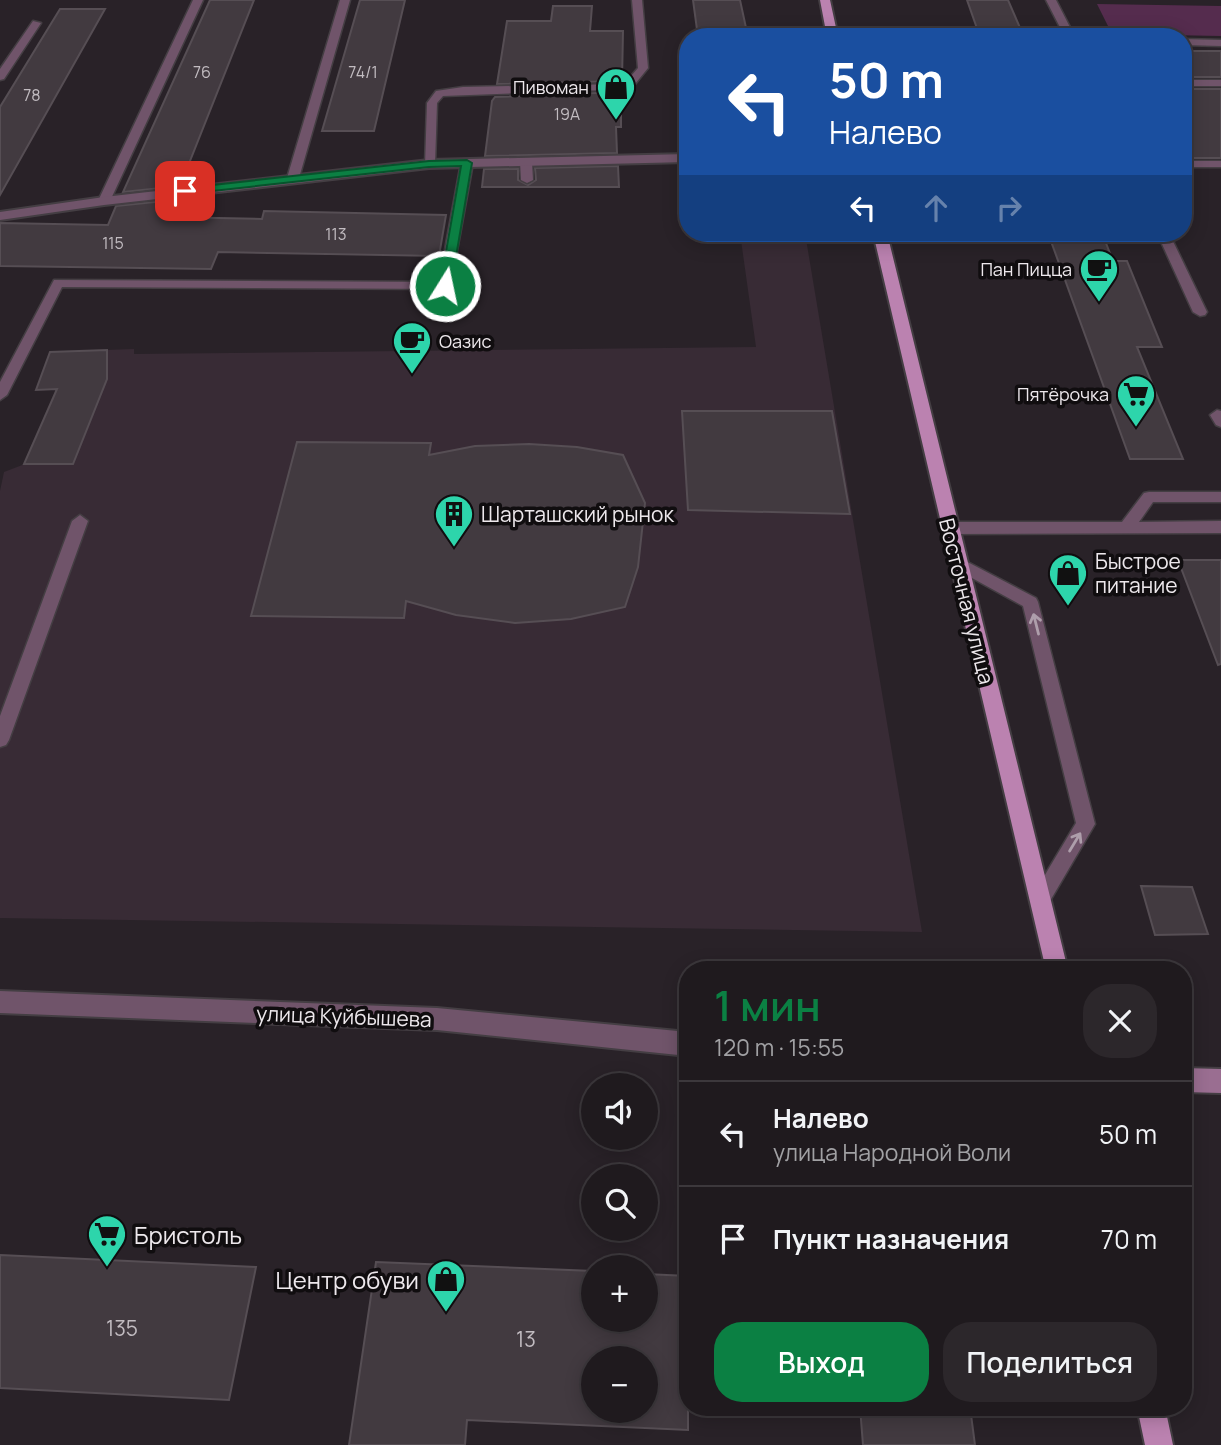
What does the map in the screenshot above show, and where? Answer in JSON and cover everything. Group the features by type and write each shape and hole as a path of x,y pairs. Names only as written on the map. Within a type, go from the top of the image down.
{"main road":[{"path":"825,0 831,28"},
{"name":"Восточная улица","path":"882,242 1055,961"},
{"path":"1192,1080 1221,1081"},
{"path":"1153,1416 1159,1445"}],"street":[{"path":"0,216 293,178 429,164 679,158"},
{"name":"улица Куйбышева","path":"0,1002 437,1019 679,1043"}],"lane":[{"path":"104,201 198,0"},
{"path":"293,178 345,0"},
{"path":"429,164 432,103 440,93 463,90 627,87 643,68 637,0"},
{"path":"1051,0 1065,28"},
{"path":"0,77 36,23"},
{"path":"1192,42 1221,43"},
{"path":"1192,83 1221,83"},
{"path":"526,162 527,180"},
{"path":"0,396 58,283 445,286 467,163"},
{"path":"1192,163 1221,164"},
{"path":"1167,242 1199,312"},
{"path":"1126,527 1149,497 1221,497"},
{"path":"0,740 80,521"},
{"path":"949,528 1221,527"},
{"path":"958,563 1030,602 1086,824 1040,900"}],"shaded area":[{"path":"1097,4 1221,6 1221,36 1192,35 1192,28 1109,28"},
{"name":"Шарташский рынок","path":"741,242 807,242 922,932 0,918 0,491 4,472 25,464 54,396 56,389 36,390 50,352 134,349 134,354 756,347"}],"building":[{"path":"210,0 254,0 180,186 123,192"},
{"path":"360,0 405,0 374,131 322,131"},
{"path":"693,0 740,0 746,28 697,28"},
{"path":"967,0 1008,0 1020,28 977,28"},
{"path":"553,6 592,6 590,31 623,31 622,81 497,84 507,21 551,21"},
{"path":"60,9 105,9 0,195 0,107"},
{"path":"1192,51 1221,51 1221,77 1192,77"},
{"path":"1192,89 1221,89 1221,158 1192,158"},
{"path":"621,92 621,127 616,127 617,153 485,156 492,101 495,97"},
{"path":"618,166 619,187 482,187 484,169 518,169 518,180 528,185 536,180 535,168"},
{"path":"174,200 167,217 262,219 264,211 446,215 439,256 218,252 211,269 0,266 0,223 108,225 116,206"},
{"path":"1051,242 1106,242 1113,261 1127,261 1162,347 1137,347 1183,459 1130,459"},
{"path":"107,350 107,379 73,464 24,464 57,389 36,390 50,352"},
{"path":"682,411 832,411 850,514 688,510"},
{"name":"Шарташский рынок","path":"297,442 431,443 429,455 475,446 529,444 577,447 623,455 645,503 638,567 625,607 571,619 515,623 456,615 406,601 404,618 251,616"},
{"path":"1178,560 1221,560 1221,664 1218,665"},
{"path":"1141,886 1192,887 1208,934 1155,935"},
{"path":"0,1255 256,1267 229,1400 0,1388"},
{"path":"376,1262 581,1271 581,1332 658,1332 658,1275 679,1276 679,1416 688,1416 688,1430 467,1420 465,1445 349,1445"},
{"path":"861,1416 971,1416 975,1445 863,1445"}],"place":[{"name":"Пивоман","path":"616,121"},
{"name":"Пан Пицца","path":"1099,303"},
{"name":"Оазис","path":"412,375"},
{"name":"Пятёрочка","path":"1136,428"},
{"name":"Шарташский рынок","path":"454,548"},
{"name":"Быстрое питание","path":"1068,607"},
{"name":"Бристоль","path":"107,1268"},
{"name":"Центр обуви","path":"446,1313"}],"route":[{"path":"185,191 429,164 467,163 445,286"}]}
